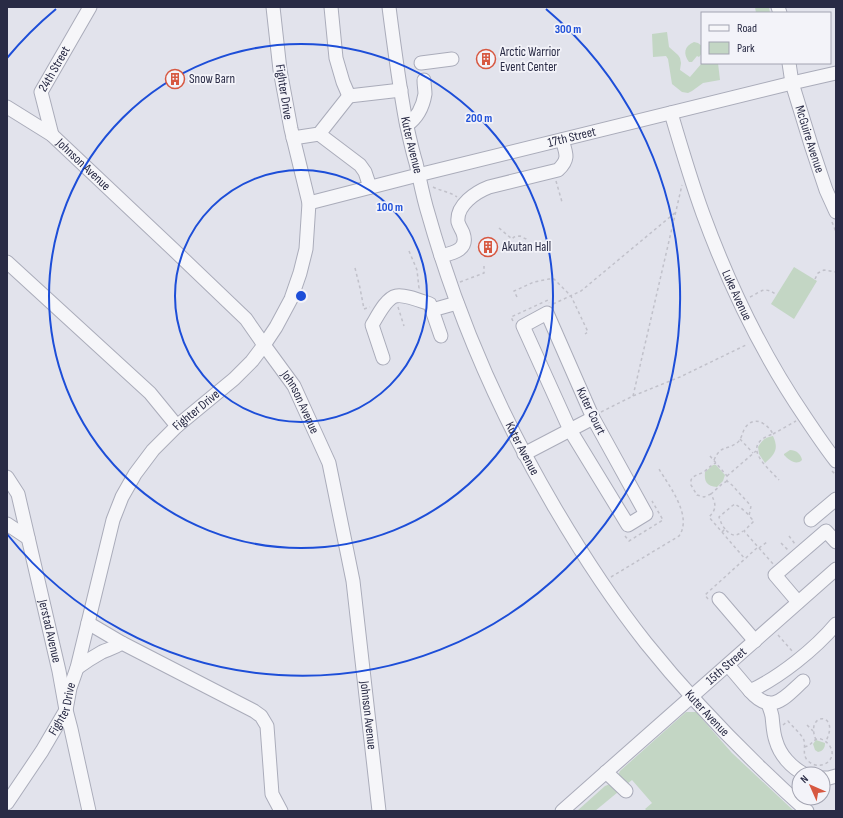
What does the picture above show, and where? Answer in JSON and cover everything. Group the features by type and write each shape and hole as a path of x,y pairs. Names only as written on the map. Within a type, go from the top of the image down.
{"street":[{"name":"24th Street","path":"52,135 41,92 90,7"},
{"name":"Fighter Drive","path":"7,803 42,751 66,710 70,688 77,668 113,520 122,497 135,474 153,450 177,426 234,379 264,345 291,299 300,273 306,249 308,203 293,138 280,70 273,7"},
{"path":"332,7 336,58 349,96"},
{"name":"Kuter Avenue","path":"389,7 406,125 418,175 441,256 457,303 483,367 524,454 569,532 610,595 646,642 692,697 724,732 761,769 807,811"},
{"path":"421,63 452,59"},
{"name":"McGuire Avenue","path":"789,64 792,83 826,190 836,212"},
{"name":"17th Street","path":"308,203 836,73"},
{"path":"406,125 412,121 422,105 425,92 424,80"},
{"path":"293,138 319,134 349,96 401,90"},
{"name":"Johnson Avenue","path":"7,107 52,135 246,319 294,386 329,463 353,581 378,811"},
{"name":"Luke Avenue","path":"671,113 689,174 703,214 740,303 776,371 795,402 836,461"},
{"path":"319,134 360,165 365,172 370,187"},
{"path":"441,256 458,251 465,241 458,222 459,213 464,204 472,196 480,190 558,170 564,165 566,160 562,140"},
{"path":"7,262 150,393 177,426"},
{"path":"384,358 372,325 388,300 394,296 403,296 430,304 441,336"},
{"path":"432,310 457,303"},
{"name":"Kuter Court","path":"547,313 593,418 646,514 628,525 570,430 523,326 547,313"},
{"path":"570,430 593,418"},
{"name":"Kuter Court","path":"524,454 570,430"},
{"name":"Jerstad Avenue","path":"7,477 18,494 59,672 66,710 72,729 89,811"},
{"path":"811,520 836,499"},
{"path":"7,524 28,538"},
{"path":"798,602 775,575 826,530 836,542"},
{"name":"15th Street","path":"562,811 835,571"},
{"path":"714,600 755,641"},
{"path":"88,623 122,643 261,716 267,726 272,794 282,811"},
{"path":"750,691 766,683 799,659 836,624"},
{"path":"77,668 92,657 104,651 115,648 122,643"},
{"path":"728,665 756,697 761,701 768,703 774,704 781,700 803,681"},
{"path":"768,703 772,714 774,733 778,748 792,766"},
{"path":"606,772 626,791"}],"path":[{"path":"633,396 683,183 689,174"},
{"path":"431,186 454,195 464,204"},
{"path":"550,305 581,291 676,212"},
{"path":"499,228 512,239 517,236 523,237 528,245 526,251"},
{"path":"355,268 364,309 374,305"},
{"path":"815,279 818,273 824,270 836,272"},
{"path":"517,297 514,291 534,282 552,278 571,296 588,332 585,334"},
{"path":"740,303 764,290 771,291 777,295"},
{"path":"593,418 633,396 680,378 759,339"},
{"path":"727,476 756,450 757,446 765,437 797,420"},
{"path":"714,460 720,450 733,445 740,439 746,427 753,422 762,422 773,434"},
{"path":"740,439 753,453"},
{"path":"756,450 763,463 779,480"},
{"path":"710,456 727,476 727,481"},
{"path":"716,463 703,473 694,476 691,480 691,486 697,496 704,497 711,494 727,481"},
{"path":"608,579 681,533 683,515 678,499 659,468"},
{"path":"727,481 751,506 749,516"},
{"path":"711,494 714,500 715,508 714,512 709,517 745,559"},
{"path":"735,504 738,505 754,521 744,531 734,536 725,529 719,517 735,504"},
{"path":"722,532 725,529"},
{"path":"744,531 775,567"},
{"path":"625,534 629,541"},
{"path":"789,536 798,547"},
{"path":"714,600 704,595 767,542"},
{"path":"781,543 791,553"},
{"path":"771,626 799,659"},
{"path":"816,740 813,731 815,722 826,719 829,722 830,731 826,742"},
{"path":"774,733 788,721 803,738 804,754 806,759 816,765 822,765 828,763 833,756 833,751 826,742 821,739 816,740 804,747"},
{"path":"807,725 813,731"}],"green space":[{"path":"755,7 769,7 770,12 756,12"},
{"path":"667,32 669,47 680,58 680,70 690,77 701,64 718,64 720,80 703,83 688,93 682,92 672,84 668,59 666,56 653,57 652,34"},
{"path":"694,42 701,45 701,54 699,57 697,56 692,62 689,62 685,53 686,48"},
{"path":"794,267 817,281 794,319 771,304"},
{"path":"773,436 776,448 774,454 765,463 759,454 758,447 764,439"},
{"path":"790,450 801,456 802,460 800,462 793,462 784,455"},
{"path":"713,465 716,465 725,475 723,481 717,487 711,486 707,483 705,478 705,472"},
{"path":"686,712 696,712 732,753 794,811 647,811 645,809 652,803 632,780 627,784 618,775 620,771"},
{"path":"816,740 825,743 823,749 818,752 815,750 813,744"},
{"path":"610,784 618,792 595,811 577,811 605,786"}],"place":[{"name":"Arctic Warrior Event Center","path":"486,59"},
{"name":"Snow Barn","path":"175,79"},
{"name":"Akutan Hall","path":"488,247"}]}
